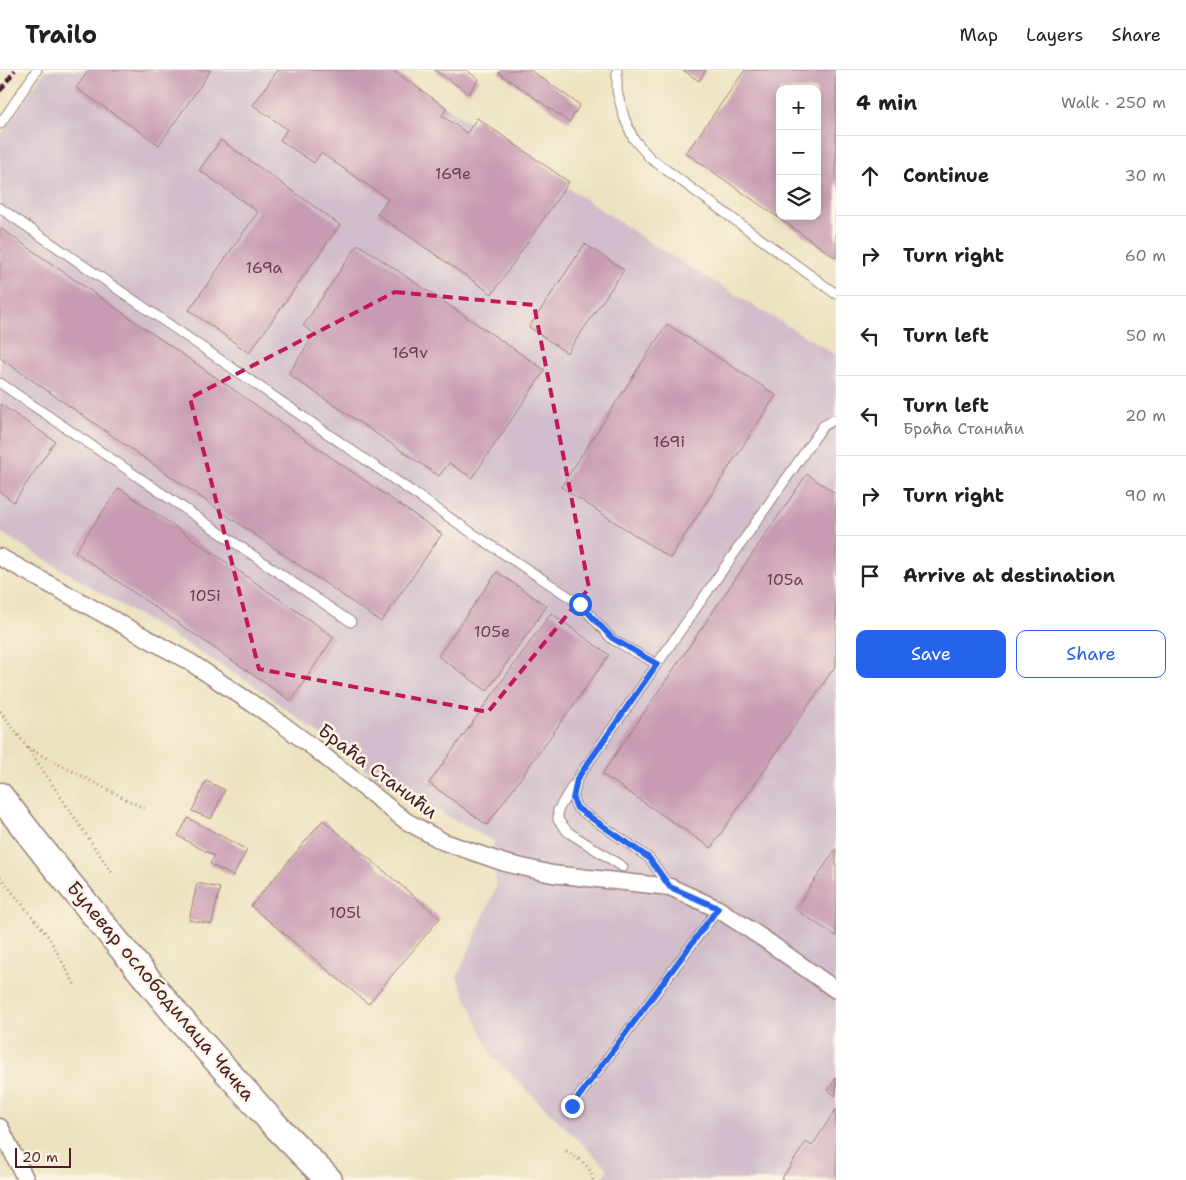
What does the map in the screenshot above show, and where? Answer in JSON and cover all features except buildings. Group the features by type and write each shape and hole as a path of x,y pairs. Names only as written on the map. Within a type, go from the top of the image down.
{"main road":[{"name":"Булевар ослободилаца Чачка","path":"0,796 180,1019 273,1123 329,1180"}],"street":[{"name":"Браћа Станићи","path":"0,557 190,662 274,718 406,821 444,842 505,863 552,874 670,887 718,908 836,990"},
{"path":"0,1127 26,1180"}],"lane":[{"path":"0,124 37,70"},
{"path":"617,70 617,91 624,117 634,138 650,158 836,294"},
{"path":"0,208 469,531 580,604 612,638 657,664"},
{"path":"0,383 351,622"},
{"path":"623,867 568,832 558,820 558,810 577,779 823,426 836,420"},
{"path":"577,779 573,799 577,808 649,858 670,887"},
{"path":"572,1106 718,908"}],"path":[{"path":"0,711 27,747 112,873"},
{"path":"27,747 147,810"},
{"path":"0,877 48,936 75,985"},
{"path":"566,1151 585,1164 592,1173 593,1180"}],"highlighted area":[{"path":"395,292 534,305 589,588 488,712 259,669 190,398"}],"shaded area":[{"path":"46,70 392,70 660,249 836,355 836,1180 602,1180 608,1169 492,1056 457,977 496,888 493,841 382,781 254,685 0,532 0,136"}],"railway":[{"path":"0,91 15,70"}],"route":[{"path":"572,1106 718,908 670,887 649,858 577,808 573,799 577,779 657,664 612,638 580,604"}]}
